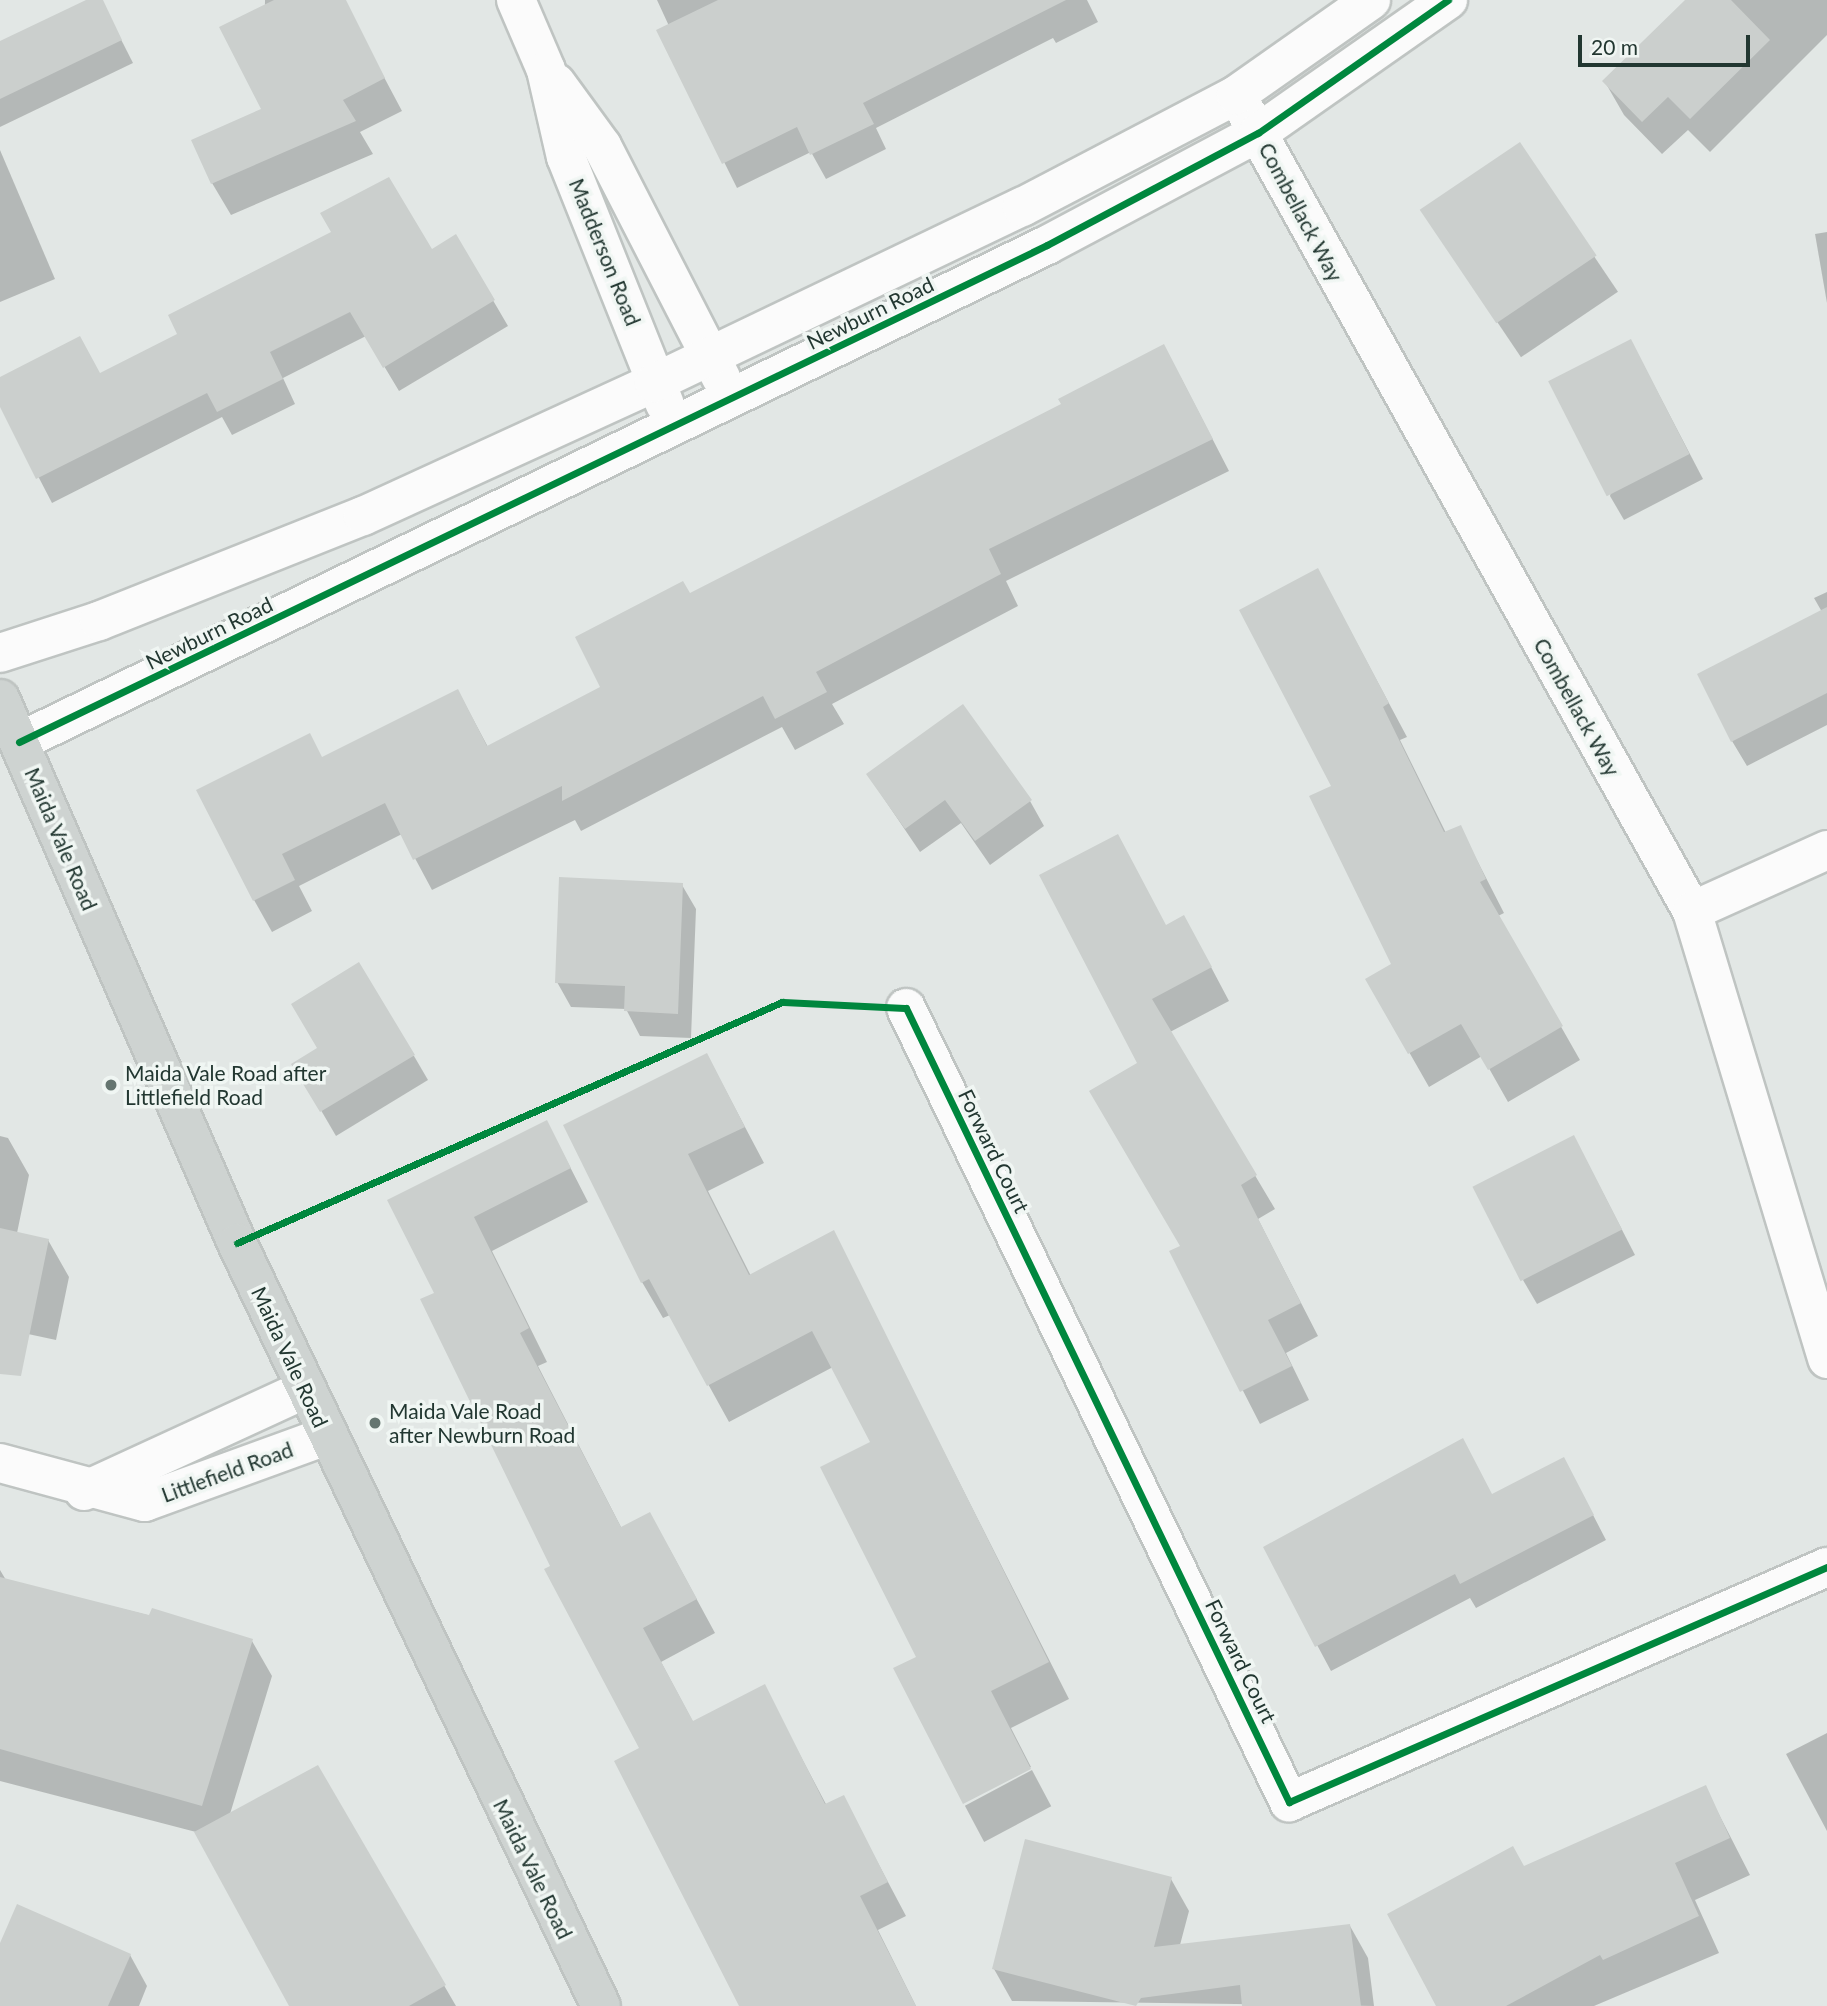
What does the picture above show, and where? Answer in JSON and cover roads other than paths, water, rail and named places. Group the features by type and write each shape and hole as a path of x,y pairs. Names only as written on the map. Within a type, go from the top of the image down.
{"main road":[{"name":"Maida Vale Road","path":"0,699 326,1436 601,2006"}],"street":[{"name":"Madderson Road","path":"516,0 546,70 566,157 616,268 654,383 678,428"},
{"name":"Newburn Road","path":"0,653 99,621 363,516 654,383 1022,207 1236,95 1371,0"},
{"name":"Newburn Road","path":"19,742 733,403 1258,133 1448,0"},
{"name":"Madderson Road","path":"546,70 603,146 733,403"},
{"name":"Combellack Way","path":"1236,95 1692,911 1827,1359"},
{"path":"1692,911 1827,850"},
{"name":"Forward Court","path":"906,1008 1289,1802 1827,1567"},
{"name":"Littlefield Road","path":"85,1491 306,1389"},
{"name":"Littlefield Road","path":"0,1463 85,1491 145,1502 326,1436"}],"place":[{"name":"Maida Vale Road after Littlefield Road","path":"111,1085"},
{"name":"Maida Vale Road after Newburn Road","path":"375,1423"}]}
